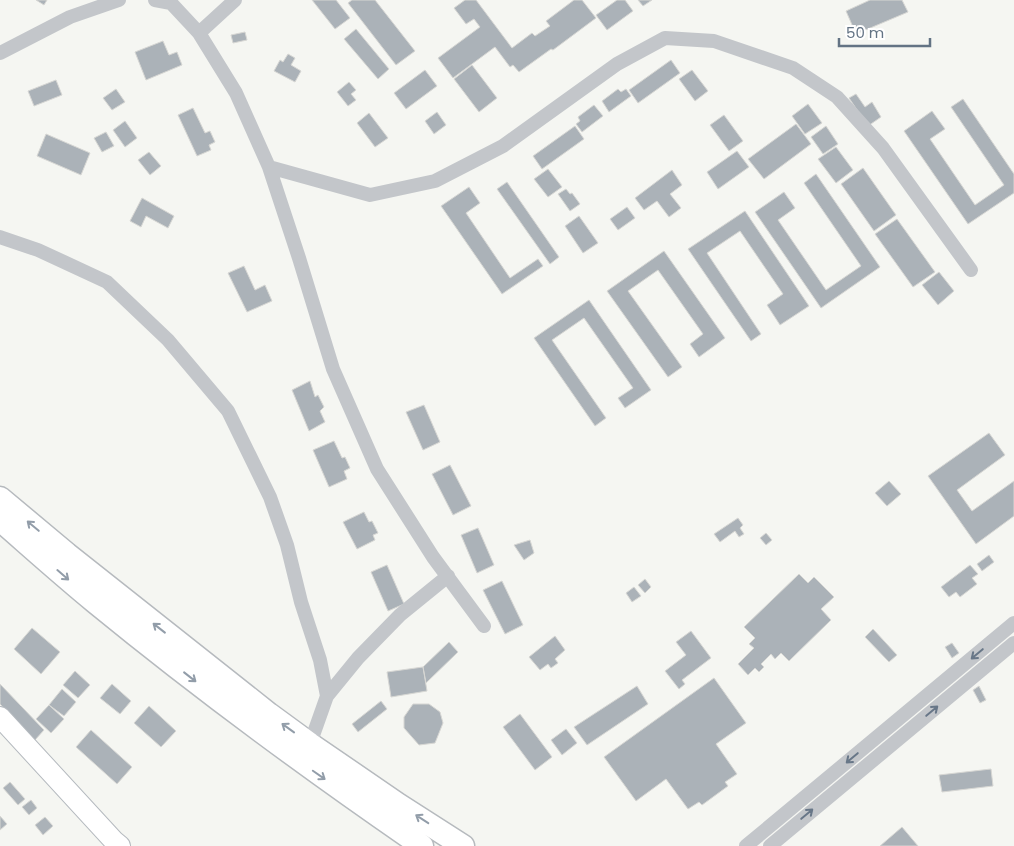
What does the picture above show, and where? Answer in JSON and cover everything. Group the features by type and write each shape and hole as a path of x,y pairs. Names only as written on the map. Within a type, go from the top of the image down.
{"main road":[{"path":"0,498 159,628 269,714 399,805 463,846"},
{"path":"0,520 94,601 194,681 316,772 422,846"}],"street":[{"path":"0,53 70,17 120,0"},
{"path":"155,0 171,3 199,33 236,93 268,167 299,258 333,369 376,469 433,557 484,626"},
{"path":"199,33 235,0"},
{"path":"268,167 370,195 435,180 503,146 618,64 665,38 714,42 792,68 837,97 883,148 971,270"},
{"path":"0,236 38,250 107,282 168,340 228,410 270,497 287,545 301,602 320,660 327,696"},
{"path":"310,744 327,696 358,658 400,615 448,576"},
{"path":"746,846 1014,623"},
{"path":"770,846 1014,644"},
{"path":"0,717 120,846"}],"building":[{"path":"36,0 47,0 44,5"},
{"path":"312,0 336,0 350,18 335,29"},
{"path":"352,0 375,0 415,51 396,65 348,3"},
{"path":"465,0 476,0 512,48 532,33 535,36 550,26 546,21 574,0 582,0 596,18 553,50 551,49 519,72 513,65 510,67 495,47 453,78 438,58 480,27 474,19 466,24 454,8"},
{"path":"617,0 625,0 633,11 607,30 596,15"},
{"path":"638,0 652,0 643,6"},
{"path":"870,0 902,0 908,12 856,34 846,11"},
{"path":"356,29 389,69 378,79 344,39"},
{"path":"245,32 247,40 233,43 231,35"},
{"path":"163,41 169,55 177,52 182,65 146,80 135,52"},
{"path":"288,54 295,58 291,65 301,71 295,82 274,71 280,60 283,62"},
{"path":"671,60 680,73 638,103 629,90"},
{"path":"472,65 497,98 479,112 454,79"},
{"path":"425,70 437,86 406,109 394,93"},
{"path":"692,70 708,91 695,101 679,79"},
{"path":"56,80 62,95 34,106 28,91"},
{"path":"349,82 356,90 351,94 356,100 348,106 337,92"},
{"path":"116,89 125,102 112,110 103,98"},
{"path":"618,89 621,92 626,89 631,96 609,112 602,101"},
{"path":"856,94 865,107 872,102 881,117 868,126 849,98"},
{"path":"963,99 1014,174 1014,193 968,224 904,131 932,111 945,129 930,139 975,205 1004,185 951,107"},
{"path":"808,104 822,123 805,134 792,116"},
{"path":"594,105 603,116 582,132 576,124 580,121 578,117"},
{"path":"193,108 205,133 210,131 215,142 209,145 211,150 197,156 178,115"},
{"path":"437,112 446,125 434,134 425,121"},
{"path":"369,113 388,138 375,147 357,123"},
{"path":"724,115 743,141 729,151 710,125"},
{"path":"125,121 137,138 125,147 113,130"},
{"path":"796,124 811,144 764,179 748,159"},
{"path":"575,126 584,139 542,169 533,156"},
{"path":"826,126 838,144 823,154 811,137"},
{"path":"106,132 114,146 102,152 94,138"},
{"path":"46,134 90,153 81,175 37,156"},
{"path":"836,147 853,170 836,183 818,159"},
{"path":"737,151 749,167 718,189 707,172"},
{"path":"149,152 161,166 150,175 138,160"},
{"path":"863,168 896,215 874,231 841,184"},
{"path":"548,169 562,187 548,197 534,179"},
{"path":"672,170 682,185 670,194 681,208 669,217 657,201 644,210 635,198"},
{"path":"816,174 880,267 821,308 755,212 784,192 795,208 778,220 826,290 861,266 804,183"},
{"path":"507,182 559,257 550,264 497,189"},
{"path":"469,187 480,203 466,213 510,278 538,259 543,266 502,294 441,206"},
{"path":"566,189 570,194 572,193 580,204 570,211 558,194"},
{"path":"142,198 174,216 168,228 146,216 141,227 130,221"},
{"path":"627,207 635,218 618,230 610,219"},
{"path":"745,211 809,306 780,325 767,305 783,294 740,231 707,253 761,334 751,341 688,249"},
{"path":"579,216 598,243 583,253 565,226"},
{"path":"897,219 935,272 913,287 875,234"},
{"path":"664,251 725,338 699,357 690,344 703,334 658,270 628,291 682,367 668,377 607,291"},
{"path":"244,266 255,290 265,285 272,301 247,312 228,273"},
{"path":"939,272 954,291 938,305 922,285"},
{"path":"589,300 651,390 625,408 618,398 633,388 584,318 552,340 606,418 595,426 534,338"},
{"path":"310,381 315,397 318,395 324,407 320,411 325,422 309,431 292,390"},
{"path":"424,405 440,442 423,450 406,412"},
{"path":"989,433 1005,455 957,490 972,511 1014,481 1014,516 976,544 928,476"},
{"path":"334,441 342,458 345,457 350,468 344,471 347,479 329,487 313,450"},
{"path":"450,465 471,506 453,515 432,474"},
{"path":"889,481 901,494 887,506 875,493"},
{"path":"364,512 369,522 372,521 378,533 373,535 375,540 357,549 343,522"},
{"path":"738,518 743,525 740,528 744,534 739,537 735,531 720,542 714,534"},
{"path":"478,528 494,565 477,573 461,535"},
{"path":"766,533 772,540 766,545 760,538"},
{"path":"530,540 534,553 524,560 514,545"},
{"path":"989,555 994,562 982,571 977,564"},
{"path":"387,565 404,604 388,611 371,572"},
{"path":"970,565 978,574 972,578 977,584 960,597 956,592 949,597 941,587"},
{"path":"799,574 808,583 814,577 834,597 821,609 831,620 789,661 781,653 775,659 771,654 761,664 764,667 759,672 755,668 748,675 738,664 754,648 749,644 755,638 744,627"},
{"path":"645,579 651,587 645,593 638,585"},
{"path":"502,581 523,625 505,634 483,590"},
{"path":"634,587 641,596 632,602 626,593"},
{"path":"32,628 60,652 41,674 14,649"},
{"path":"873,629 897,655 889,662 865,637"},
{"path":"691,631 711,658 682,680 685,684 679,689 665,671 686,655 676,642"},
{"path":"555,636 565,650 555,659 558,663 551,668 548,664 540,670 529,657"},
{"path":"449,642 458,652 426,683 423,667"},
{"path":"952,643 959,653 952,658 945,647"},
{"path":"423,667 427,691 391,697 387,672"},
{"path":"75,671 90,685 78,698 63,685"},
{"path":"714,678 746,723 716,744 737,774 725,782 728,786 702,805 699,802 688,809 666,779 636,801 604,757"},
{"path":"0,684 44,730 35,740 0,704"},
{"path":"112,684 131,701 120,714 100,698"},
{"path":"637,686 648,704 587,745 574,727"},
{"path":"979,686 986,700 980,703 973,690"},
{"path":"62,689 76,702 64,716 49,705"},
{"path":"381,701 387,709 358,732 352,724"},
{"path":"413,704 429,704 440,712 443,723 435,743 419,745 404,728 404,717"},
{"path":"49,705 64,719 51,733 36,719"},
{"path":"149,706 176,731 161,747 134,723"},
{"path":"520,714 552,757 535,770 503,727"},
{"path":"566,729 577,743 562,755 551,740"},
{"path":"91,730 132,767 117,784 76,747"},
{"path":"991,769 993,786 942,792 939,775"},
{"path":"10,782 25,799 18,805 3,788"},
{"path":"31,800 37,808 29,815 22,807"},
{"path":"0,816 7,824 0,830"},
{"path":"45,817 53,826 43,835 35,825"},
{"path":"902,827 918,846 880,846"}]}
